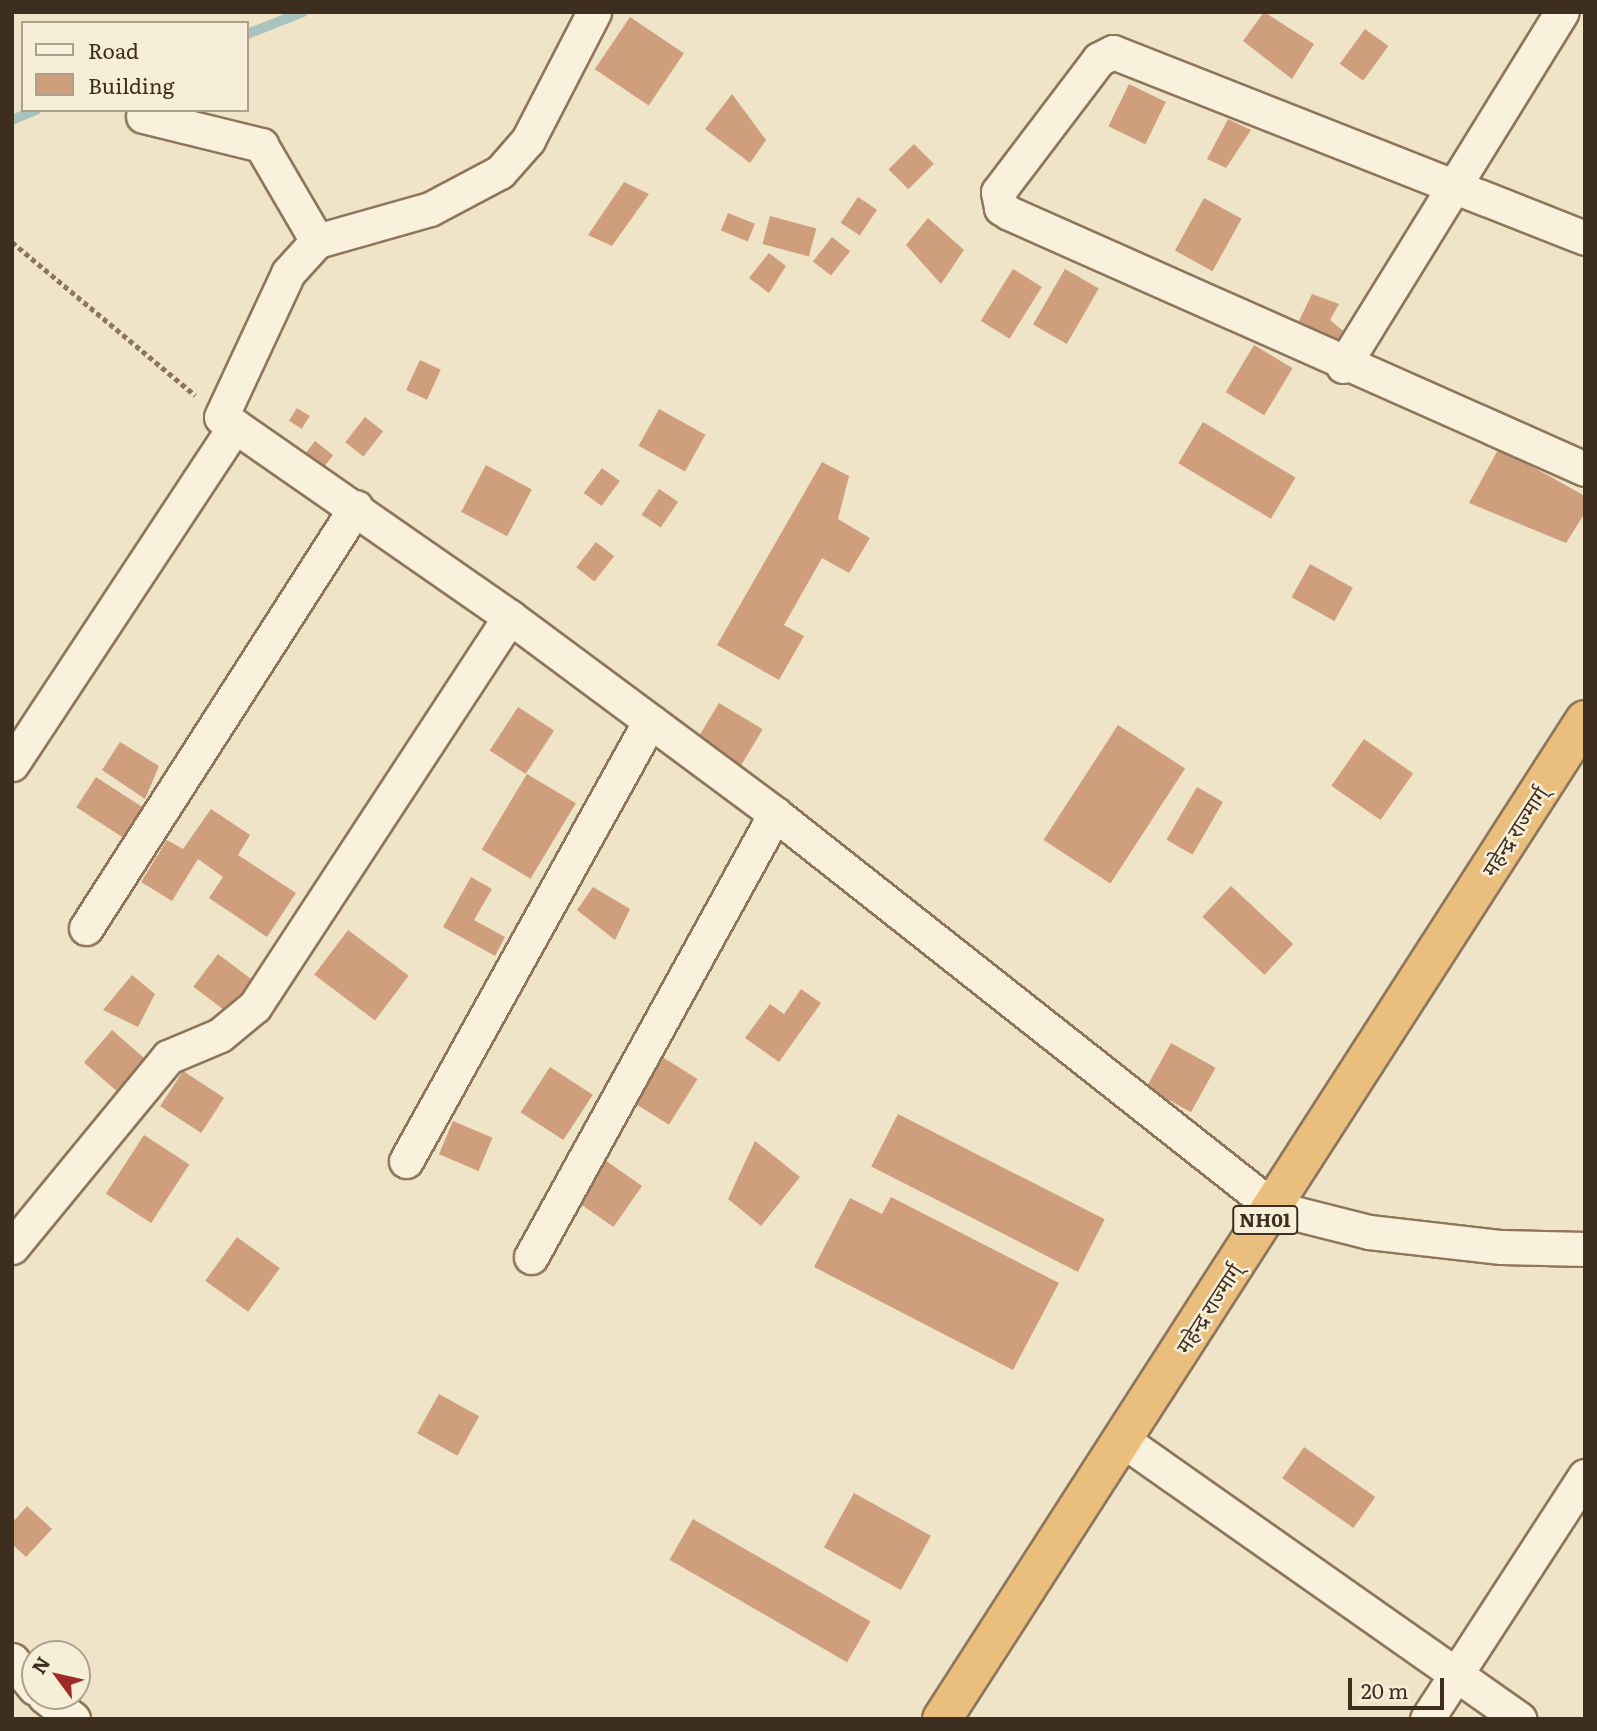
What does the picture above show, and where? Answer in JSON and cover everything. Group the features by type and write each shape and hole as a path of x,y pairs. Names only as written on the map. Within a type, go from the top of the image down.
{"highway":[{"name":"महेन्द्र राज्मार्ग्","path":"942,1719 1121,1439 1274,1208 1585,720"}],"street":[{"path":"221,417 288,273 317,241 430,209 500,172 528,140 594,12"},
{"path":"1343,366 1562,12"},
{"path":"1585,237 1457,184 1112,52 1099,59 998,192 1001,208 1009,213 1343,366 1585,469"},
{"path":"143,116 261,145 317,241"},
{"path":"12,764 234,426 356,507 650,720 775,814 1274,1208 1369,1232 1501,1247 1585,1249"},
{"path":"86,928 356,507"},
{"path":"12,1247 168,1057 220,1035 254,1006 510,617"},
{"path":"406,1161 650,720"},
{"path":"531,1257 775,814"},
{"path":"1121,1439 1519,1719"},
{"path":"1427,1719 1585,1475"}],"path":[{"path":"12,242 221,417"}],"building":[{"path":"1264,12 1314,44 1292,79 1243,41"},
{"path":"630,17 684,53 649,106 595,69"},
{"path":"1365,29 1388,46 1363,81 1340,64"},
{"path":"1129,84 1166,102 1145,144 1108,126"},
{"path":"732,94 766,140 750,163 705,129"},
{"path":"1228,119 1251,130 1226,168 1207,159"},
{"path":"914,144 934,164 908,189 889,169"},
{"path":"624,182 649,194 612,246 588,235"},
{"path":"858,197 877,210 860,236 841,223"},
{"path":"1204,198 1242,219 1213,271 1175,250"},
{"path":"728,213 755,224 748,241 721,231"},
{"path":"770,216 816,228 809,256 762,244"},
{"path":"928,218 964,250 941,284 906,245"},
{"path":"832,237 850,251 831,276 813,261"},
{"path":"769,253 786,266 769,293 749,278"},
{"path":"1013,269 1042,287 1010,339 981,321"},
{"path":"1065,269 1099,288 1067,344 1033,324"},
{"path":"1312,294 1339,304 1330,320 1347,334 1339,355 1293,333"},
{"path":"1254,345 1293,368 1264,415 1226,392"},
{"path":"420,360 441,370 427,400 406,390"},
{"path":"297,408 310,416 302,429 289,421"},
{"path":"659,409 705,435 685,471 639,446"},
{"path":"365,417 383,431 363,456 345,442"},
{"path":"1203,422 1296,478 1271,519 1178,463"},
{"path":"315,441 333,455 314,480 296,465"},
{"path":"1499,448 1585,496 1585,513 1566,543 1469,503"},
{"path":"822,462 849,476 838,519 870,538 849,573 822,558 784,625 804,636 779,680 717,645"},
{"path":"486,465 532,489 507,536 461,512"},
{"path":"602,468 620,481 602,506 584,493"},
{"path":"659,489 678,502 661,528 642,515"},
{"path":"596,542 614,556 594,581 576,567"},
{"path":"1310,564 1353,588 1334,621 1292,597"},
{"path":"719,703 763,729 737,772 693,746"},
{"path":"518,707 554,730 526,774 490,751"},
{"path":"1118,725 1185,769 1110,883 1043,840"},
{"path":"1364,739 1413,773 1380,820 1331,786"},
{"path":"120,742 159,766 145,799 102,770"},
{"path":"527,774 576,803 531,879 482,849"},
{"path":"96,777 143,807 123,838 76,807"},
{"path":"1197,787 1223,802 1192,855 1166,840"},
{"path":"211,809 250,835 238,855 296,893 267,937 209,898 223,877 198,859 172,901 141,882 167,840 183,849"},
{"path":"471,877 492,889 474,920 505,937 495,956 443,927"},
{"path":"1231,886 1293,944 1265,975 1202,917"},
{"path":"593,887 630,909 615,940 577,910"},
{"path":"348,930 409,976 375,1020 314,975"},
{"path":"218,954 255,982 230,1014 193,987"},
{"path":"132,975 155,994 138,1027 103,1010"},
{"path":"801,989 821,1003 779,1062 745,1038 770,1004 784,1014"},
{"path":"112,1030 152,1065 124,1097 84,1062"},
{"path":"1171,1043 1216,1068 1191,1112 1146,1088"},
{"path":"656,1053 698,1079 669,1125 627,1099"},
{"path":"550,1067 593,1095 563,1140 521,1112"},
{"path":"183,1071 224,1098 201,1133 160,1106"},
{"path":"898,1114 1105,1219 1078,1272 871,1167"},
{"path":"453,1121 493,1138 479,1171 439,1154"},
{"path":"144,1135 189,1164 151,1223 106,1194"},
{"path":"755,1141 800,1177 761,1226 728,1199"},
{"path":"602,1158 642,1186 613,1227 573,1199"},
{"path":"891,1197 1059,1283 1013,1370 814,1267 850,1198 882,1214"},
{"path":"237,1237 280,1268 248,1312 205,1281"},
{"path":"439,1394 479,1416 457,1456 417,1433"},
{"path":"1304,1447 1375,1497 1353,1528 1282,1478"},
{"path":"854,1493 931,1536 901,1590 824,1547"},
{"path":"27,1506 52,1529 26,1557 12,1544 12,1523"},
{"path":"693,1519 871,1622 847,1662 670,1560"}],"waterway":[{"path":"248,34 303,12"},
{"path":"12,120 31,112"}]}
